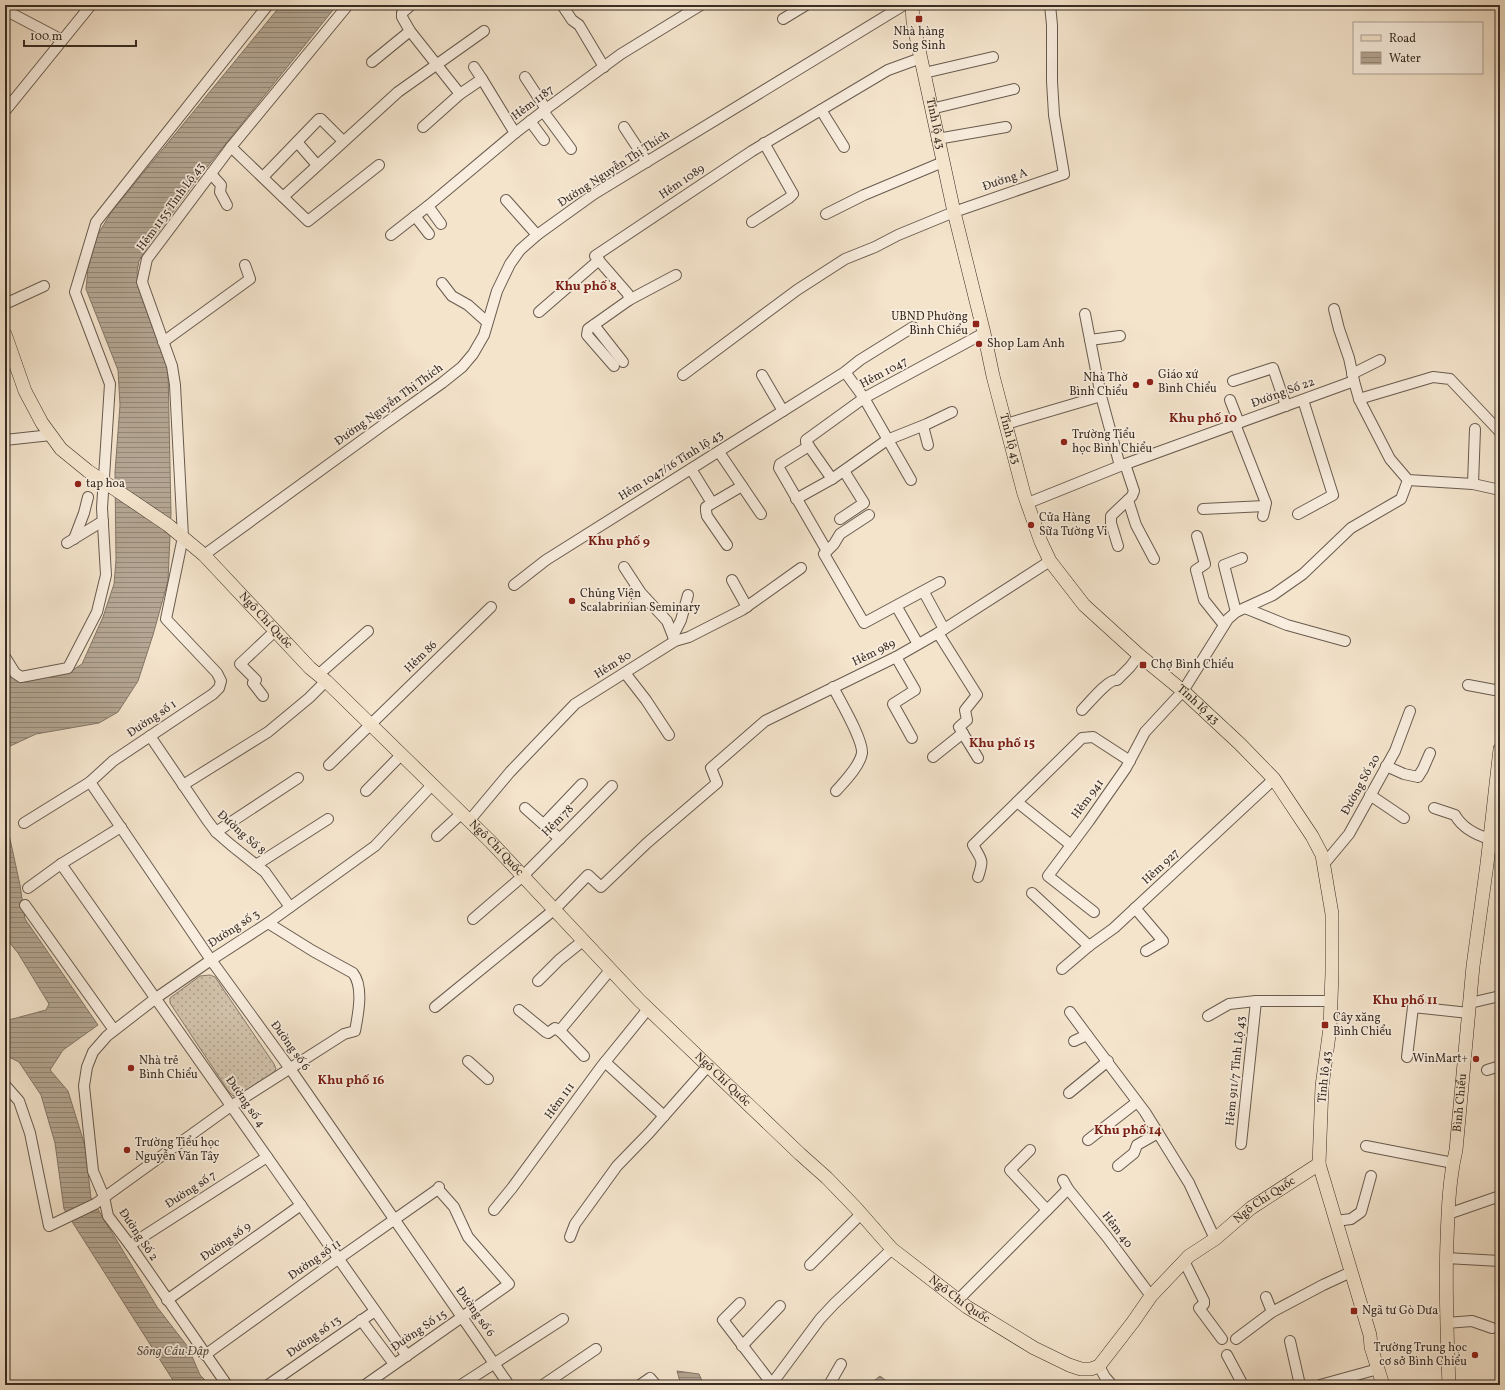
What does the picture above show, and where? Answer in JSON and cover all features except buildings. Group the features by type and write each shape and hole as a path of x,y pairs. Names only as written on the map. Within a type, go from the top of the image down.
{"main road":[{"name":"Tỉnh lộ 43","path":"912,5 913,22 942,162 1006,424 1028,503 1041,542 1050,561 1084,605 1139,655 1183,691 1240,744 1274,779 1312,836 1322,855 1332,914 1330,1028 1322,1086 1319,1164 1370,1335 1371,1347 1383,1385"},
{"name":"Ngô Chí Quốc","path":"5,334 25,391 42,423 60,449 88,471 168,525 204,555 275,631 465,817 523,876 648,1009 827,1178 862,1214 892,1249 958,1300 995,1325 1023,1342 1069,1365 1080,1369 1090,1369 1100,1366 1151,1296 1184,1261 1215,1239 1251,1208 1319,1164"},
{"name":"Bình Chiểu","path":"1448,1385 1446,1258 1448,1214 1453,1163 1456,1150 1473,966 1500,754"},
{"name":"Tỉnh lộ 43","path":"1370,1335 1379,1344 1391,1385"}],"street":[{"path":"5,111 91,5"},
{"path":"5,657 16,673 21,677 68,668 97,612 106,575 103,521 107,484 110,384 75,292 96,222 268,5"},
{"name":"Hẻm 1155 Tỉnh Lộ 43","path":"166,619 183,537 175,385 172,366 142,282 147,259 232,147 348,5"},
{"path":"411,5 402,13 402,17 410,31 460,94"},
{"path":"562,5 572,20 579,24 604,67"},
{"name":"Hẻm 1187","path":"391,235 544,110 621,54 701,5"},
{"path":"783,19 806,5"},
{"name":"Đường Nguyễn Thị Thích","path":"204,555 462,367 473,354 484,335 497,291 510,264 520,250 537,235 594,194 904,5"},
{"name":"Đường A","path":"684,375 797,290 845,259 954,212 1064,174 1054,115 1052,81 1052,25 1050,5"},
{"path":"5,10 62,40"},
{"path":"283,196 398,92 484,30"},
{"path":"372,62 410,31"},
{"path":"924,73 993,57"},
{"name":"Hẻm 1089","path":"598,260 595,256 764,143 888,70 921,58"},
{"path":"474,68 515,133"},
{"path":"525,77 544,110 571,149"},
{"path":"423,126 460,94 482,79"},
{"path":"931,109 1014,90"},
{"path":"821,110 844,147"},
{"path":"263,177 319,119 321,119 343,141"},
{"path":"530,121 544,140"},
{"path":"624,127 647,162"},
{"path":"938,139 1006,127"},
{"path":"296,142 317,165"},
{"path":"752,222 790,198 793,194 764,143"},
{"path":"232,147 308,221 379,165"},
{"path":"826,214 854,200 942,162"},
{"path":"211,174 221,185 220,192 227,205"},
{"path":"506,200 537,235"},
{"path":"428,206 441,224"},
{"path":"415,216 428,234"},
{"path":"539,312 598,260 628,294 629,300"},
{"path":"163,342 250,279 245,265"},
{"path":"618,364 588,335 588,329 629,300 676,275"},
{"path":"442,283 452,296 468,305 487,322"},
{"path":"5,304 44,286"},
{"path":"1334,309 1349,358 1359,399 1390,459 1408,480 1473,484 1500,490"},
{"path":"1085,314 1101,396 1123,465 1134,491 1128,500 1112,514 1110,518 1110,523 1118,546"},
{"name":"Hẻm 1047/16 Tỉnh lộ 43","path":"514,585 546,560 719,452 913,327"},
{"name":"Hẻm 1047","path":"898,606 864,623 824,554 827,551 817,532 796,500 779,466 808,446 806,440 864,398 984,333"},
{"path":"1090,340 1120,336"},
{"name":"Đường Số 22","path":"1028,503 1123,465 1303,400 1353,378 1380,360"},
{"path":"1233,382 1273,368 1286,406"},
{"path":"845,372 864,398 911,480"},
{"path":"762,375 783,411"},
{"path":"1359,399 1433,377 1450,379 1500,432"},
{"path":"1006,424 1101,396"},
{"path":"1203,509 1264,511 1266,503 1237,424 1230,400"},
{"path":"1298,514 1333,495 1303,400"},
{"path":"796,500 832,479 887,440 923,426 952,412"},
{"path":"923,426 928,445"},
{"path":"1473,484 1475,429"},
{"path":"5,440 50,435"},
{"path":"808,446 832,479"},
{"path":"719,452 761,514"},
{"path":"691,469 712,503"},
{"path":"840,519 864,502 844,471"},
{"path":"1240,610 1273,595 1303,574 1352,528 1401,499 1408,480"},
{"path":"726,545 706,511 706,507 742,486"},
{"path":"88,497 84,513 71,541 103,521"},
{"path":"1128,500 1136,525 1154,560"},
{"path":"827,551 834,544 840,534 869,516"},
{"path":"1197,536 1205,564 1196,570 1204,600 1224,625"},
{"path":"1240,610 1224,565 1242,558"},
{"name":"Hẻm 989","path":"554,909 588,875 601,887 647,843 717,783 711,768 765,721 896,657 941,631 1050,561"},
{"path":"624,567 646,599 667,622 674,639"},
{"name":"Hẻm 80","path":"437,836 465,817 575,704 625,673 674,639 689,637 747,607 801,568"},
{"path":"732,580 747,607"},
{"path":"918,644 898,609 898,606 940,582"},
{"path":"922,592 926,596 941,631 977,695 965,710 966,720 959,727 978,758"},
{"path":"674,639 688,595"},
{"path":"633,606 646,599"},
{"name":"Hẻm 86","path":"328,765 491,607"},
{"path":"1240,610 1345,641"},
{"name":"Hẻm 941","path":"1094,912 1048,876 1089,821 1130,761 1145,732 1183,691 1228,619 1240,610"},
{"name":"Đường số 1","path":"24,823 90,782 113,762 213,694 219,688 221,681 217,673 166,619"},
{"path":"263,696 253,683 256,680 240,664 275,631"},
{"path":"183,785 268,732 309,698 322,678 368,631"},
{"path":"1082,710 1107,683 1112,680 1116,680 1130,667 1139,655"},
{"path":"896,657 915,690 893,704 912,738"},
{"path":"625,673 646,700 669,735"},
{"path":"1468,685 1500,691"},
{"path":"833,687 860,740 862,753 854,770 836,791"},
{"name":"Đường Số 20","path":"1324,864 1349,834 1394,751 1410,711"},
{"path":"933,757 963,733"},
{"name":"Đường Số 8","path":"150,736 206,820 216,832 265,872 290,907"},
{"path":"978,878 981,870 981,857 973,845 1082,738 1093,737 1130,761"},
{"path":"1386,766 1404,774 1418,777 1430,753"},
{"path":"366,791 401,755"},
{"path":"216,832 298,778"},
{"name":"Hẻm 927","path":"1062,969 1089,946 1114,928 1274,779"},
{"name":"Đường số 6","path":"90,782 211,960 289,1068 510,1385"},
{"path":"544,824 582,784"},
{"name":"Đường số 3","path":"110,1033 156,998 268,923 375,846 432,785"},
{"name":"Hẻm 78","path":"473,919 523,876 612,786"},
{"path":"1370,795 1404,818"},
{"path":"1017,802 1071,845"},
{"path":"525,808 560,838"},
{"path":"1434,808 1455,815 1459,822 1467,829 1477,835 1490,839"},
{"path":"256,865 328,819"},
{"path":"28,888 61,864 121,827"},
{"name":"Đường số 4","path":"61,864 407,1356"},
{"path":"1032,893 1089,946"},
{"path":"25,905 110,1033"},
{"path":"1135,908 1163,941 1146,951"},
{"path":"435,1007 554,909"},
{"path":"5,1085 19,1101 30,1133 49,1226 95,1204 231,1106 344,1034 354,1031 358,1013 359,985 353,973 313,951 268,923"},
{"path":"538,981 559,960 584,940"},
{"path":"561,1032 561,1028 611,969"},
{"path":"1407,1057 1413,1007 1470,1008 1500,996"},
{"path":"1208,1016 1229,1004 1256,1001 1331,1001"},
{"name":"Hẻm 911/7 Tỉnh Lộ 43","path":"1241,1144 1256,1001"},
{"name":"Hẻm 111","path":"494,1210 605,1062 648,1009"},
{"path":"519,1010 548,1033 556,1028 584,1056"},
{"path":"1070,1012 1108,1061 1158,1133 1189,1183 1215,1239"},
{"name":"Đường Số 2","path":"110,1033 93,1052 87,1067 84,1086 93,1171 104,1197 108,1216 130,1245 227,1385"},
{"path":"1074,1042 1087,1035"},
{"path":"468,1061 488,1079"},
{"path":"1069,1093 1108,1061"},
{"path":"605,1062 664,1116"},
{"path":"570,1237 575,1224 617,1166 708,1066"},
{"path":"1487,1070 1500,1066"},
{"path":"1088,1140 1137,1102"},
{"path":"1118,1166 1134,1153 1137,1145 1158,1133"},
{"path":"1366,1146 1453,1163"},
{"path":"958,1300 1047,1210 1010,1170 1030,1150"},
{"name":"Đường số 7","path":"130,1245 267,1157"},
{"path":"1336,1222 1351,1219 1361,1212 1371,1176"},
{"name":"Hẻm 40","path":"1047,1210 1065,1185 1107,1237 1151,1296"},
{"name":"Đường số 11","path":"205,1355 439,1188 454,1207 468,1237 509,1284"},
{"path":"1448,1214 1500,1196"},
{"name":"Đường số 9","path":"167,1300 301,1205"},
{"path":"810,1265 862,1214"},
{"path":"740,1303 723,1320 773,1385 820,1319 892,1249"},
{"path":"1446,1258 1500,1261"},
{"path":"1184,1261 1204,1301 1204,1304 1199,1308 1222,1339"},
{"path":"1236,1339 1272,1312 1351,1272"},
{"name":"Đường Số 15","path":"365,1385 509,1284"},
{"path":"1266,1297 1272,1312"},
{"path":"742,1346 780,1306"},
{"name":"Đường số 13","path":"268,1385 375,1311"},
{"path":"461,1385 563,1319"},
{"path":"361,1320 394,1364"},
{"path":"1446,1323 1472,1321 1492,1328"},
{"path":"1290,1341 1300,1385"},
{"path":"543,1385 596,1350"},
{"path":"1227,1355 1243,1385"},
{"path":"829,1385 841,1364"},
{"path":"1100,1366 1105,1377 1112,1385"},
{"path":"1320,1385 1378,1369"},
{"path":"640,1385 653,1381"}],"shaded area":[{"path":"210,975 215,977 276,1069 273,1073 239,1095 233,1096 229,1092 170,1003 170,998 200,976"}],"water":[{"path":"281,5 337,5 199,177 150,243 139,261 137,272 139,290 168,370 171,513 168,581 138,681 118,712 99,723 36,734 5,749 5,663 19,680 71,671 82,664 103,617 114,584 116,560 115,472 120,405 118,370 86,289 88,268 97,236 112,211"},
{"name":"Sông Cầu Đập","path":"5,816 20,885 25,919 98,1025 63,1050 50,1070 68,1091 85,1146 91,1198 157,1307 188,1347 200,1375 210,1385 176,1385 64,1209 55,1143 41,1095 19,1062 5,1055 5,1021 46,1010 49,1004 18,953 5,937"},
{"path":"677,1371 699,1374 704,1385 681,1385"},
{"path":"880,1376 892,1385 872,1385 871,1383"}],"place":[{"name":"Nhà hàng Song Sinh","path":"919,19"},
{"name":"UBND Phường Bình Chiểu","path":"976,324"},
{"name":"Shop Lam Anh","path":"979,344"},
{"name":"Giáo xứ Bình Chiểu","path":"1150,382"},
{"name":"Nhà Thờ Bình Chiểu","path":"1136,385"},
{"name":"Trường Tiểu học Bình Chiểu","path":"1064,442"},
{"name":"tap hoa","path":"78,484"},
{"name":"Cửa Hàng Sữa Tường Vi","path":"1031,525"},
{"name":"Chủng Viện Scalabrinian Seminary","path":"572,601"},
{"name":"Chợ Bình Chiểu","path":"1143,665"},
{"name":"Cây xăng Bình Chiểu","path":"1325,1025"},
{"name":"WinMart+","path":"1476,1059"},
{"name":"Nhà trẻ Bình Chiểu","path":"131,1068"},
{"name":"Trường Tiểu học Nguyễn Văn Tây","path":"127,1150"},
{"name":"Ngã tư Gò Dưa","path":"1354,1311"},
{"name":"Trường Trung học cơ sở Bình Chiểu","path":"1475,1355"}],"district":[{"name":"Khu phố 8","path":"586,287"},
{"name":"Khu phố 10","path":"1203,419"},
{"name":"Khu phố 9","path":"619,542"},
{"name":"Khu phố 15","path":"1002,744"},
{"name":"Khu phố 11","path":"1405,1001"},
{"name":"Khu phố 16","path":"351,1081"},
{"name":"Khu phố 14","path":"1128,1131"}]}
